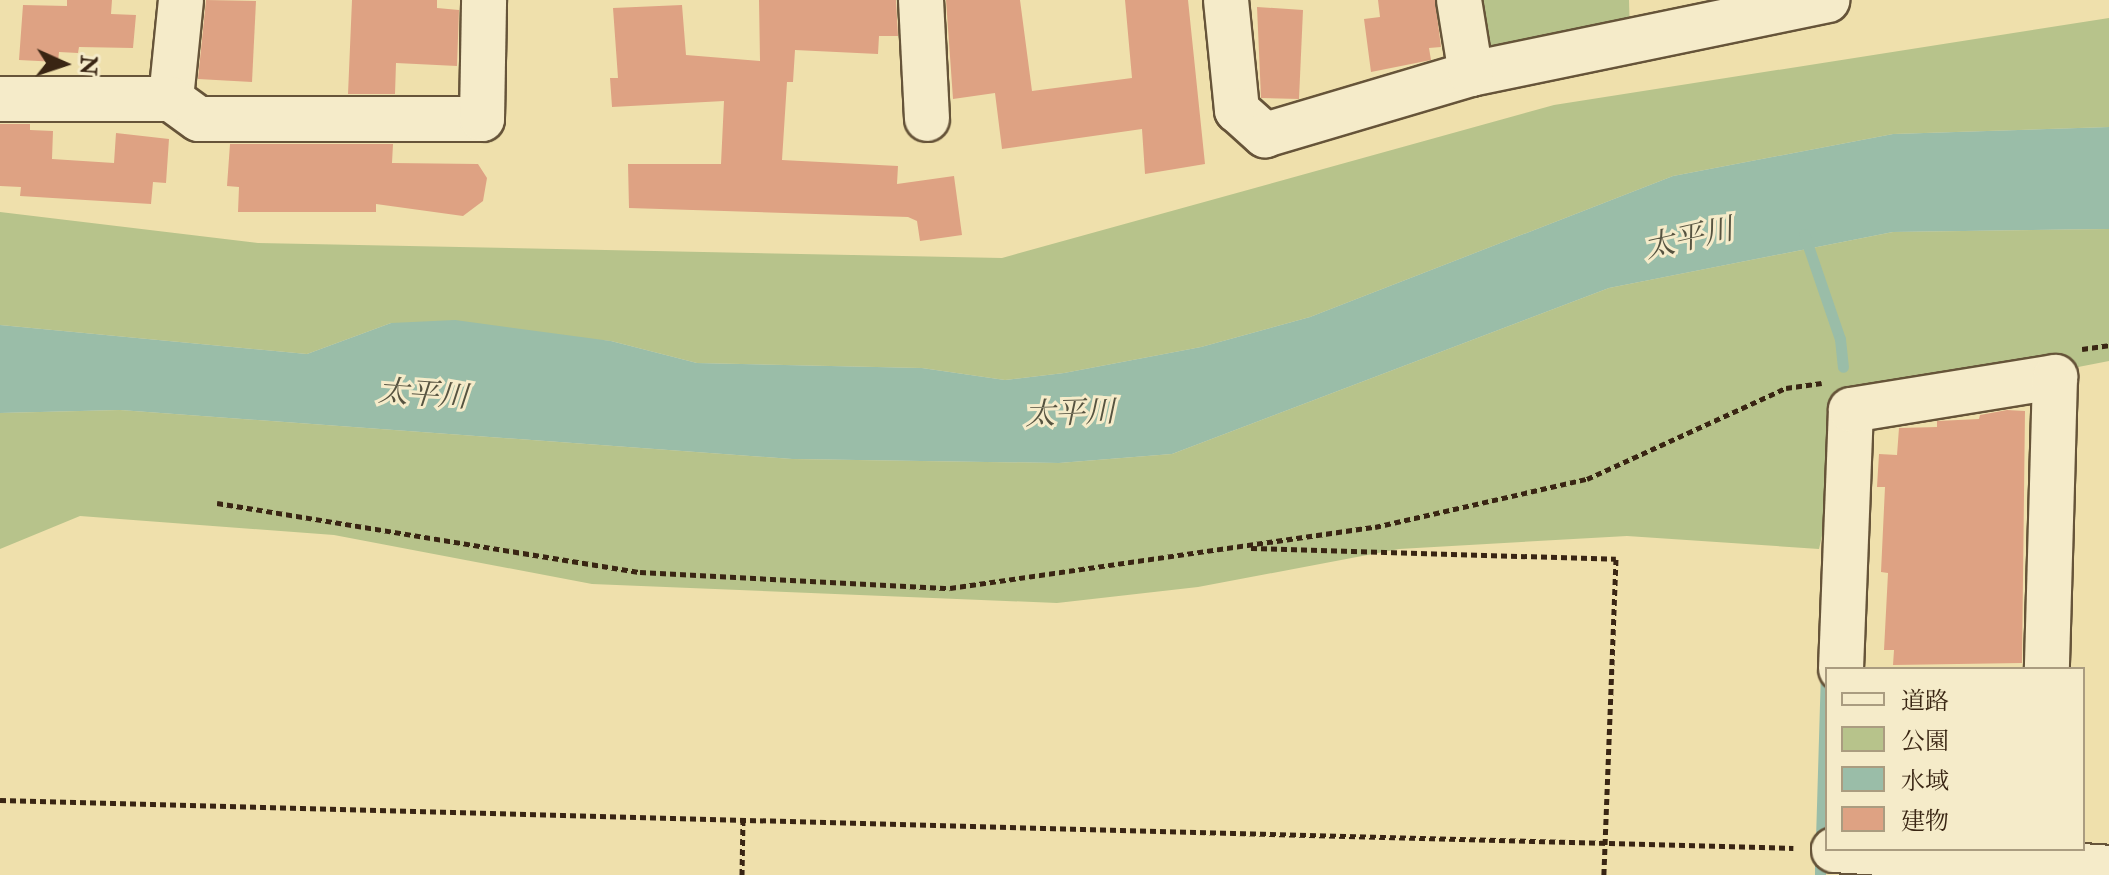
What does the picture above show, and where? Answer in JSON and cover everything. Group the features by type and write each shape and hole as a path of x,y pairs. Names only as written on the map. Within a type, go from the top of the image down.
{"street":[{"path":"171,99 181,0"},
{"path":"0,99 171,99 199,119 482,119 484,0"},
{"path":"921,0 927,119"},
{"path":"1226,0 1237,110 1265,135 1471,74 1753,7 1827,0"},
{"path":"1459,0 1471,74"},
{"path":"1841,667 1851,410 2055,377 2047,667"},
{"path":"1833,875 1834,851"},
{"path":"1850,851 2109,868"}],"path":[{"path":"217,503 640,572 950,588 1375,527 1587,479 1786,388 1832,382"},
{"path":"1234,547 1616,559 1604,875"},
{"path":"0,800 743,816 1825,850"},
{"path":"742,875 743,816"}],"green space":[{"path":"1459,0 1629,0 1630,39 1471,74"},
{"path":"2109,18 2109,127 1893,134 1673,176 1310,317 1201,347 1064,373 1005,380 922,368 697,363 611,341 391,323 307,354 0,325 0,212 258,243 1002,258 1554,105"},
{"path":"2109,229 2109,361 1851,411 1819,549 1627,536 1399,549 1198,587 1057,603 592,584 334,535 80,516 0,549 0,413 120,410 792,459 1059,463 1172,454 1609,288 1893,232"}],"water":[{"name":"太平川","path":"2109,127 2109,229 1893,232 1609,288 1172,454 1059,463 792,459 120,410 0,413 0,325 307,354 391,323 455,320 611,341 697,363 922,368 1005,380 1064,373 1201,347 1310,317 1673,176 1893,134"}],"building":[{"path":"67,0 112,0 111,14 136,15 133,48 79,47 78,53 59,52 58,62 19,60 23,5 67,6"},
{"path":"206,0 256,1 252,82 198,79"},
{"path":"352,0 437,0 437,8 459,10 457,66 396,63 395,94 348,94"},
{"path":"759,0 896,0 898,36 879,36 878,54 795,50 793,82 787,82 782,160 898,166 897,184 954,176 962,235 920,241 917,221 908,217 629,208 628,164 721,164 724,101 612,107 610,78 618,78 613,8 682,5 686,55 760,61"},
{"path":"946,0 1020,0 1032,91 1132,78 1125,0 1188,0 1205,164 1145,174 1142,129 1002,149 995,93 953,99"},
{"path":"1378,0 1435,0 1441,47 1429,48 1431,60 1371,72 1364,19 1380,17"},
{"path":"1257,7 1303,10 1299,99 1261,98"},
{"path":"0,124 30,124 30,130 53,131 52,159 114,163 116,133 169,139 166,183 153,182 151,204 20,196 21,187 0,186"},
{"path":"230,144 393,144 392,163 478,164 487,178 483,201 463,216 376,204 376,212 238,212 239,187 227,186"},
{"path":"2007,410 2025,411 2022,663 1893,665 1894,650 1884,650 1888,573 1881,572 1885,487 1877,487 1879,454 1897,455 1899,428 1937,427 1937,421 1979,419 1980,415"}],"waterway":[{"path":"1804,234 1840,339 1843,367"},
{"path":"1821,839 1825,705"},
{"path":"1820,859 1820,875"}]}
